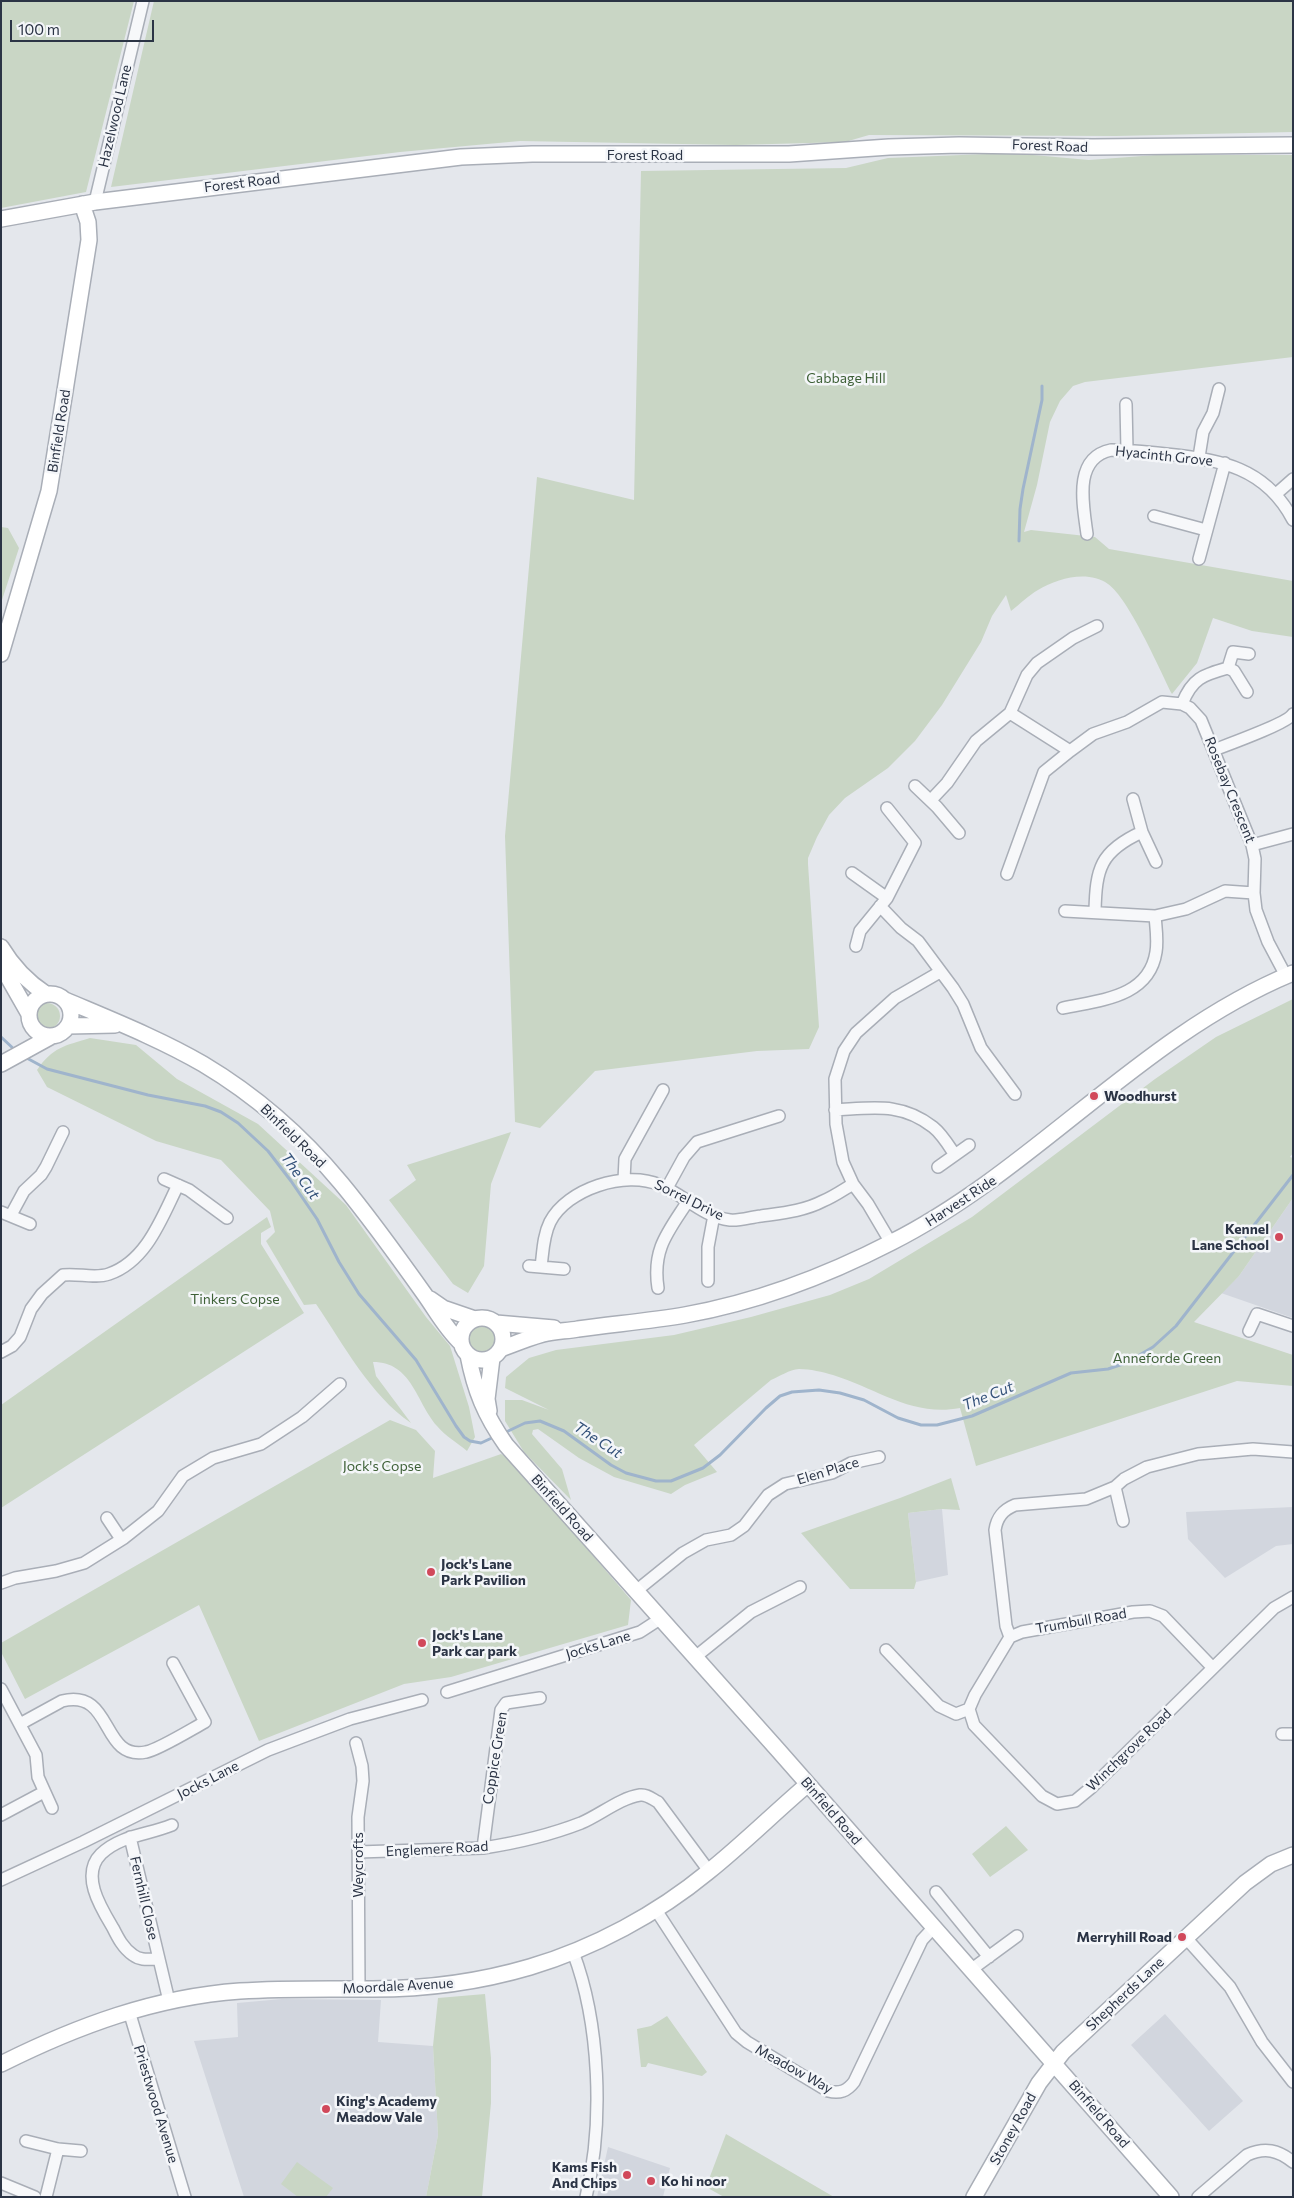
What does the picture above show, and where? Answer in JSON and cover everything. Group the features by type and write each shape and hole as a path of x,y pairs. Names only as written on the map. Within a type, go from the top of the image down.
{"main road":[{"name":"Forest Road","path":"1,218 88,203 461,157 532,154 789,154 889,147 959,145 1093,148 1293,145"},
{"name":"Binfield Road","path":"1,654 49,491 89,240 88,203"},
{"path":"1,947 13,966 31,984 46,994"},
{"path":"1,965 35,1031 42,1035 52,1036"},
{"name":"Harvest Ride","path":"496,1354 544,1334 686,1315 756,1298 803,1282 891,1243 948,1211 1001,1175 1114,1085 1184,1034 1246,995 1290,975"},
{"path":"6,1061 26,1045 60,1034 68,1026 71,1014 65,1000 55,994 46,994 34,1001 29,1018 26,1045"},
{"name":"Binfield Road","path":"65,1000 169,1046 203,1064 238,1087 305,1144 340,1182 464,1349 480,1404 506,1445 1172,2197"},
{"name":"Binfield Road","path":"68,1026 89,1024 122,1026"},
{"name":"Binfield Road","path":"425,1295 443,1308 475,1319"},
{"path":"486,1318 496,1323 503,1335 496,1354 479,1360 464,1349 460,1337 465,1326 475,1319 486,1318"},
{"name":"Harvest Ride","path":"496,1323 583,1328"},
{"name":"Binfield Road","path":"491,1424 487,1399 496,1354"},
{"name":"Moordale Avenue","path":"1,2064 98,2021 169,2001 242,1991 428,1987 461,1983 530,1967 573,1952 656,1910 709,1871 808,1784"},
{"name":"Shepherds Lane","path":"1054,2063 1090,2025 1252,1878 1278,1860 1293,1855"},
{"name":"Stoney Road","path":"974,2197 1039,2083 1054,2063"}],"street":[{"name":"Hazelwood Lane","path":"88,203 143,1"},
{"path":"1199,457 1203,432 1213,413 1218,389"},
{"path":"1126,404 1127,450"},
{"name":"Hyacinth Grove","path":"1087,534 1084,493 1086,469 1091,459 1100,452 1127,450 1199,457 1225,463 1262,482 1285,505 1293,520"},
{"path":"1199,559 1225,463"},
{"path":"1276,494 1293,479"},
{"path":"1154,516 1206,530"},
{"path":"931,800 947,783 976,741 1010,713 1027,675 1037,663 1073,638 1097,626"},
{"path":"1228,668 1232,652 1249,654"},
{"path":"1228,668 1234,672 1247,692"},
{"path":"1007,874 1044,772 1093,734 1127,722 1162,702 1182,704 1187,691 1198,678 1228,668"},
{"name":"Rosebay Crescent","path":"1182,704 1190,708 1201,720 1252,845 1255,859 1254,893 1256,910 1261,925 1290,975"},
{"path":"1010,713 1070,751"},
{"path":"1214,750 1292,717"},
{"path":"915,786 931,800 959,833"},
{"path":"1133,799 1142,832 1156,862"},
{"path":"856,946 860,931 883,902 917,842 887,808"},
{"path":"1095,911 1096,884 1101,863 1113,849 1127,839 1142,832"},
{"path":"1252,845 1293,834"},
{"path":"852,874 883,902 902,928 918,941 953,988 963,1004 981,1048 1015,1094"},
{"path":"1064,911 1095,911 1155,916 1186,909 1225,891 1254,893"},
{"path":"1063,1008 1108,1000 1138,984 1147,974 1155,956 1155,916"},
{"path":"891,1243 872,1210 853,1184 841,1153 835,1110 837,1067 850,1040 872,1018 895,998 940,972"},
{"path":"624,1180 625,1159 663,1090"},
{"path":"835,1110 889,1107 911,1114 934,1128 955,1155"},
{"path":"667,1188 684,1157 696,1142 778,1116"},
{"path":"30,1224 6,1213 24,1191 42,1175 63,1132"},
{"path":"938,1167 969,1145"},
{"path":"164,1179 178,1185 228,1218"},
{"name":"Sorrel Drive","path":"541,1267 543,1244 549,1224 560,1207 570,1198 588,1190 624,1180 643,1180 667,1188 714,1215 730,1220 796,1211 822,1202 853,1184"},
{"path":"1,1352 12,1346 20,1337 31,1309 42,1294 63,1275 108,1274 129,1263 145,1247 178,1185"},
{"path":"658,1288 655,1271 660,1245 688,1201"},
{"path":"708,1281 708,1247 714,1215"},
{"path":"529,1266 564,1269"},
{"path":"1249,1331 1257,1314 1293,1326"},
{"path":"1,1583 15,1578 56,1571 84,1563 122,1540 158,1511 183,1476 213,1458 261,1444 302,1417 340,1384"},
{"path":"886,1650 939,1706 956,1714 970,1709 974,1695 1010,1637 1006,1626 995,1530 1001,1514 1015,1505 1086,1498 1116,1487 1135,1472 1180,1457 1234,1450 1293,1452"},
{"name":"Elen Place","path":"636,1590 683,1553 706,1540 731,1535 744,1526 768,1495 785,1484 832,1473 851,1462 879,1457"},
{"path":"1116,1487 1123,1521"},
{"path":"107,1518 122,1540"},
{"path":"694,1658 750,1612 800,1588"},
{"name":"Winchgrove Road","path":"970,1709 974,1725 1042,1796 1057,1804 1075,1801 1092,1787 1274,1608 1293,1598"},
{"name":"Trumbull Road","path":"1010,1637 1022,1632 1150,1611 1163,1616 1172,1624 1213,1668"},
{"name":"Jocks Lane","path":"446,1692 640,1632 660,1619"},
{"path":"20,1724 62,1701 85,1700 96,1708 114,1740 131,1753 147,1752 205,1722 173,1663"},
{"path":"1,1690 36,1755 38,1776 52,1808"},
{"name":"Coppice Green","path":"483,1848 501,1710 506,1703 540,1698"},
{"name":"Jocks Lane","path":"1,1880 83,1842 268,1750 350,1719 422,1700"},
{"name":"Weycrofts","path":"356,1743 362,1766 363,1781 358,1818 359,1989"},
{"path":"1,1815 44,1792"},
{"name":"Englemere Road","path":"358,1852 483,1848 521,1841 580,1823 631,1798 642,1795 658,1802 709,1871"},
{"name":"Fernhill Close","path":"158,1959 142,1960 123,1946 98,1902 94,1890 94,1867 100,1855 130,1837 174,1825"},
{"name":"Fernhill Close","path":"130,1837 169,2001"},
{"path":"936,1892 989,1957"},
{"name":"Meadow Way","path":"656,1910 736,2032 760,2050 836,2093 849,2089 854,2082 922,1940 934,1927"},
{"path":"972,1969 1017,1936"},
{"path":"1186,1938 1230,1987 1262,2042 1293,2082"},
{"path":"573,1952 580,1972 593,2037 595,2136 586,2197"},
{"name":"Priestwood Avenue","path":"128,2011 185,2197"},
{"path":"26,2141 58,2149 81,2150"},
{"path":"46,2197 58,2149"},
{"path":"1198,2197 1247,2155 1256,2151 1269,2149 1278,2152 1293,2162"},
{"path":"1,2183 35,2197"}],"shaded area":[{"name":"Kennel Lane School","path":"1293,1198 1293,1318 1221,1293 1239,1276"},
{"path":"1293,1507 1293,1544 1276,1546 1225,1578 1188,1539 1186,1512"},
{"path":"942,1509 948,1575 916,1582 908,1513"},
{"name":"King's Academy Meadow Vale","path":"282,1999 381,2000 378,2042 433,2046 438,2135 426,2197 244,2197 194,2041 238,2037 237,2003"},
{"path":"1165,2014 1243,2101 1209,2131 1131,2045"},
{"path":"608,2147 670,2168 663,2197 597,2197"}],"green space":[{"path":"1,1 134,1 86,192 1,208"},
{"path":"154,1 1293,1 1293,132 1116,136 869,135 845,142 736,145 520,141 400,152 111,187"},
{"name":"Cabbage Hill","path":"1011,153 1089,160 1156,155 1293,155 1293,357 1085,382 1073,386 1060,401 1050,422 1037,485 1024,532 1031,530 1095,537 1109,549 1293,581 1293,637 1252,631 1213,618 1197,663 1172,694 1134,619 1125,604 1108,584 1091,577 1064,579 1038,590 1011,611 1006,595 992,616 981,642 942,705 915,741 888,768 845,798 829,815 817,837 808,858 808,864 819,1027 809,1049 757,1051 595,1071 540,1128 515,1122 505,836 537,477 634,500 641,171 846,168 888,158"},
{"path":"1,527 8,528 19,548 1,603"},
{"name":"Anneforde Green","path":"1293,999 1293,1153 1290,1157 1293,1158 1293,1198 1239,1276 1194,1322 1293,1355 1293,1386 1237,1381 976,1466 960,1408 926,1409 895,1400 833,1375 799,1369 771,1380 694,1445 717,1472 685,1485 671,1494 614,1477 579,1458 538,1429 533,1430 532,1434 562,1469 571,1500 524,1452 505,1421 505,1400 522,1400 549,1410 505,1388 506,1377 529,1358 556,1350 674,1335 751,1317 830,1295 869,1279 972,1217 1155,1079 1216,1037"},
{"path":"47,1003 56,1007 60,1016 56,1025 47,1029 38,1025 34,1016 38,1007"},
{"path":"90,1038 136,1045 177,1079 258,1124 346,1205 426,1317 450,1346 469,1407 475,1437 467,1451 437,1426 412,1385 396,1369 386,1364 373,1362 376,1376 411,1423 396,1412 370,1384 316,1304 304,1305 266,1241 275,1232 270,1211 221,1160 156,1141 47,1087 37,1070 48,1056 60,1048"},
{"path":"511,1132 491,1184 484,1266 468,1293 453,1284 389,1200 416,1180 407,1165"},
{"name":"Tinkers Copse","path":"267,1217 271,1227 261,1233 261,1244 304,1313 1,1508 1,1405"},
{"path":"481,1324 492,1329 497,1340 492,1351 481,1356 470,1351 465,1340 470,1329"},
{"name":"Jock's Copse","path":"390,1420 416,1430 435,1451 433,1478 501,1454 511,1460 631,1600 628,1625 451,1677 404,1684 259,1741 199,1605 25,1699 1,1652 1,1643"},
{"path":"951,1478 960,1510 942,1509 908,1513 916,1582 914,1589 850,1589 801,1533 900,1498"},
{"path":"1006,1826 1028,1850 990,1877 972,1854"},
{"path":"485,1994 491,2058 491,2103 482,2197 426,2197 438,2135 433,2046 438,1998"},
{"path":"667,2016 707,2072 702,2076 648,2063 646,2067 641,2067 637,2029 651,2026"},
{"path":"726,2134 834,2197 724,2197 706,2187"},
{"path":"297,2162 333,2188 326,2197 298,2197 281,2184"}],"waterway":[{"path":"1019,541 1020,509 1042,400 1042,386"},
{"name":"The Cut","path":"1,1037 16,1051"},
{"name":"The Cut","path":"23,1056 47,1069 148,1095 205,1106 221,1112 238,1123 268,1151 291,1181 317,1219 339,1262 359,1294 416,1360 464,1437 470,1441 481,1443 496,1436"},
{"name":"The Cut","path":"504,1433 525,1423 540,1421 564,1431 611,1465 626,1473 656,1481 671,1481 703,1468 720,1455 780,1396 792,1392 819,1390 840,1393 864,1400 898,1418 921,1425 937,1425 972,1416 1071,1373 1108,1369 1126,1363 1153,1347 1176,1326 1293,1175"}],"place":[{"name":"Woodhurst","path":"1094,1096"},
{"name":"Kennel Lane School","path":"1279,1237"},
{"name":"Jock's Lane Park Pavilion","path":"431,1572"},
{"name":"Jock's Lane Park car park","path":"422,1643"},
{"name":"Merryhill Road","path":"1182,1937"},
{"name":"King's Academy Meadow Vale","path":"326,2109"},
{"name":"Kams Fish And Chips","path":"627,2175"},
{"name":"Ko hi noor","path":"651,2181"}]}
